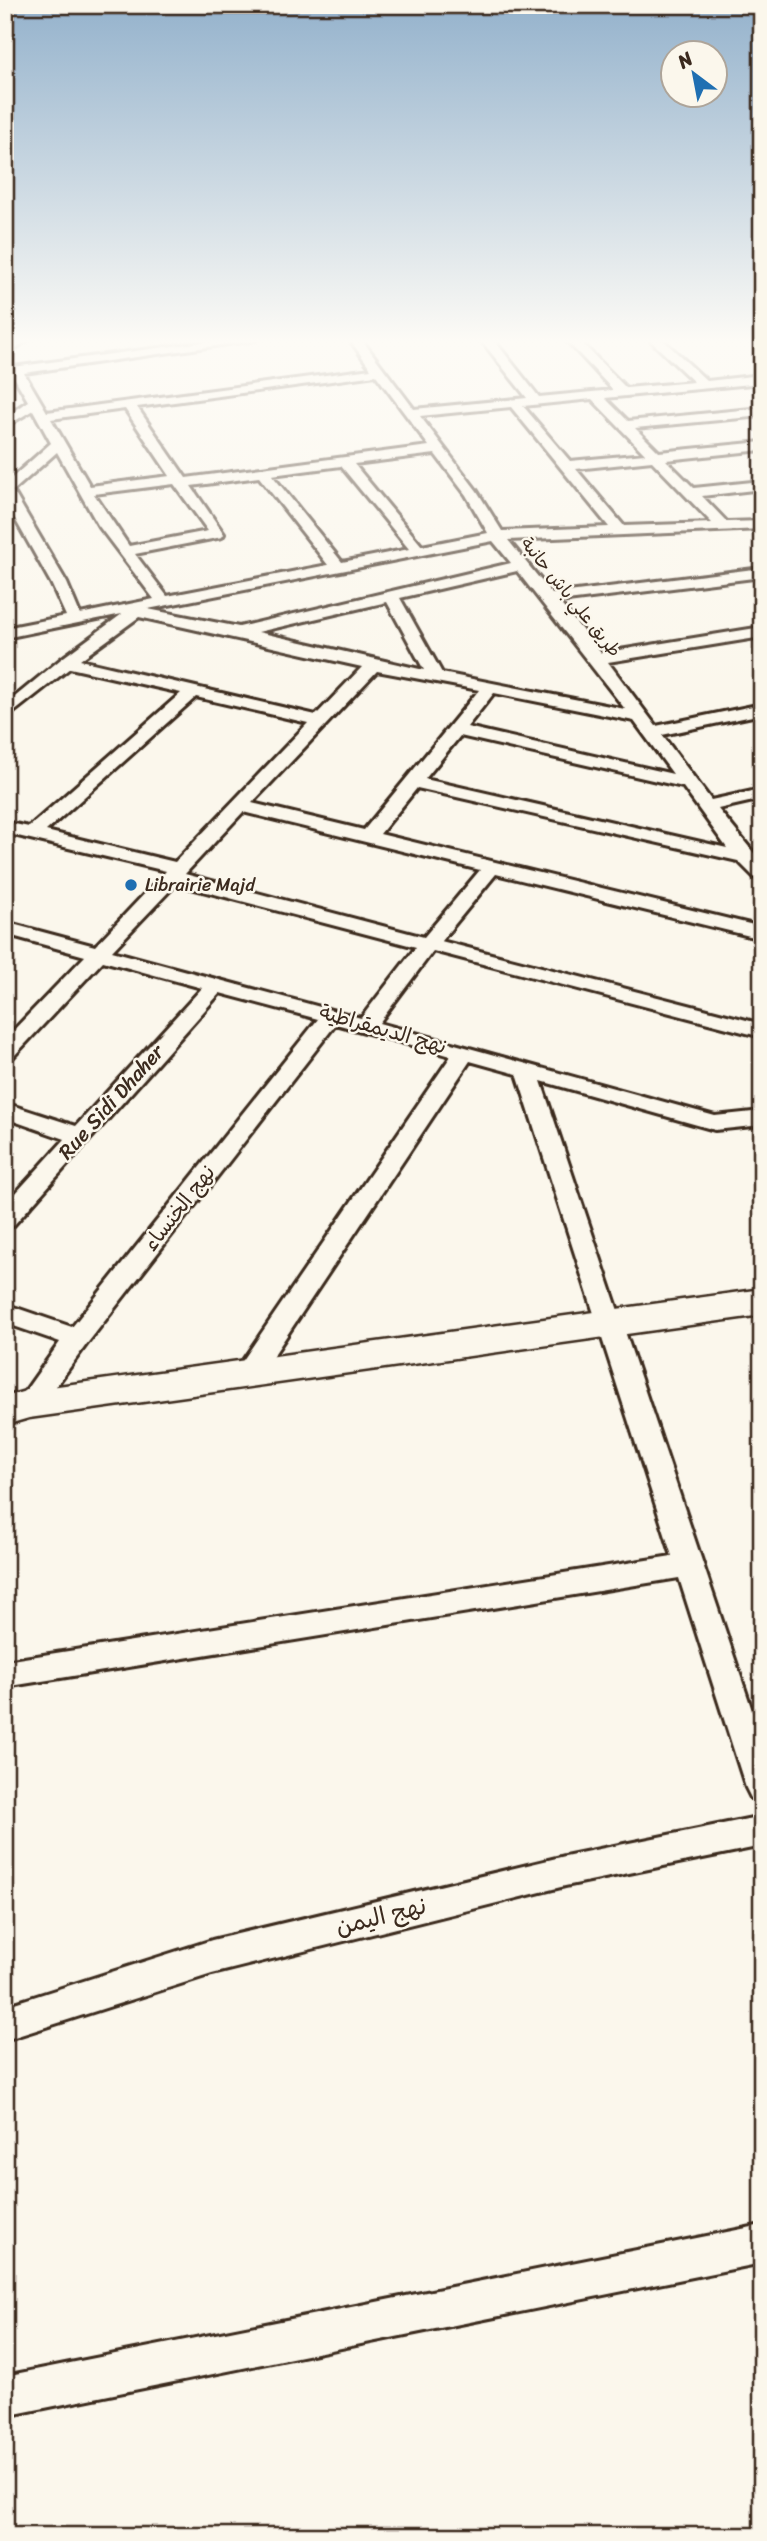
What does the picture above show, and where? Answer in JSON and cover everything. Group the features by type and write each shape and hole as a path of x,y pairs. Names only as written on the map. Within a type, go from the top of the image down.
{"street":[{"path":"42,459 6,491 59,583 74,618"},
{"path":"67,459 123,552 163,601"},
{"path":"123,552 215,536 164,459"},
{"path":"85,491 363,459"},
{"name":"طريق علي باش حانبة","path":"446,459 472,494 497,536 597,659 744,857 762,874"},
{"path":"559,459 619,530"},
{"path":"565,466 633,459"},
{"path":"658,459 723,526"},
{"path":"344,461 419,552"},
{"path":"262,472 338,567"},
{"path":"691,493 762,485"},
{"path":"5,634 74,618 129,610 163,601 497,536 762,525"},
{"path":"740,526 754,539"},
{"path":"238,632 522,565"},
{"path":"550,599 762,572"},
{"path":"391,595 436,677"},
{"path":"129,610 647,724 762,709"},
{"path":"8,710 129,610"},
{"path":"597,659 762,632"},
{"path":"67,662 322,721"},
{"path":"5,1052 322,721 373,664"},
{"path":"368,836 490,688"},
{"path":"33,833 193,691"},
{"path":"456,730 688,783"},
{"path":"413,782 744,857"},
{"path":"708,806 762,794"},
{"path":"240,806 762,933"},
{"path":"5,827 176,873 304,914 429,943 762,1031"},
{"path":"367,1025 429,943 493,866"},
{"name":"نهج الديمقراطية","path":"5,928 98,955 332,1015 715,1123 762,1118"},
{"name":"Rue Sidi Dhaher","path":"5,1220 217,984"},
{"name":"نهج الخنساء","path":"17,1408 77,1338 332,1015"},
{"path":"248,1373 465,1052"},
{"path":"526,1070 762,1788"},
{"path":"5,1110 81,1136"},
{"path":"17,1408 248,1373 762,1302"},
{"path":"5,1313 77,1338"},
{"path":"5,1674 689,1565"},
{"name":"نهج اليمن","path":"5,2023 212,1957 565,1871 762,1831"},
{"path":"5,2396 762,2244"}],"place":[{"name":"Librairie Majd","path":"131,885"}]}
